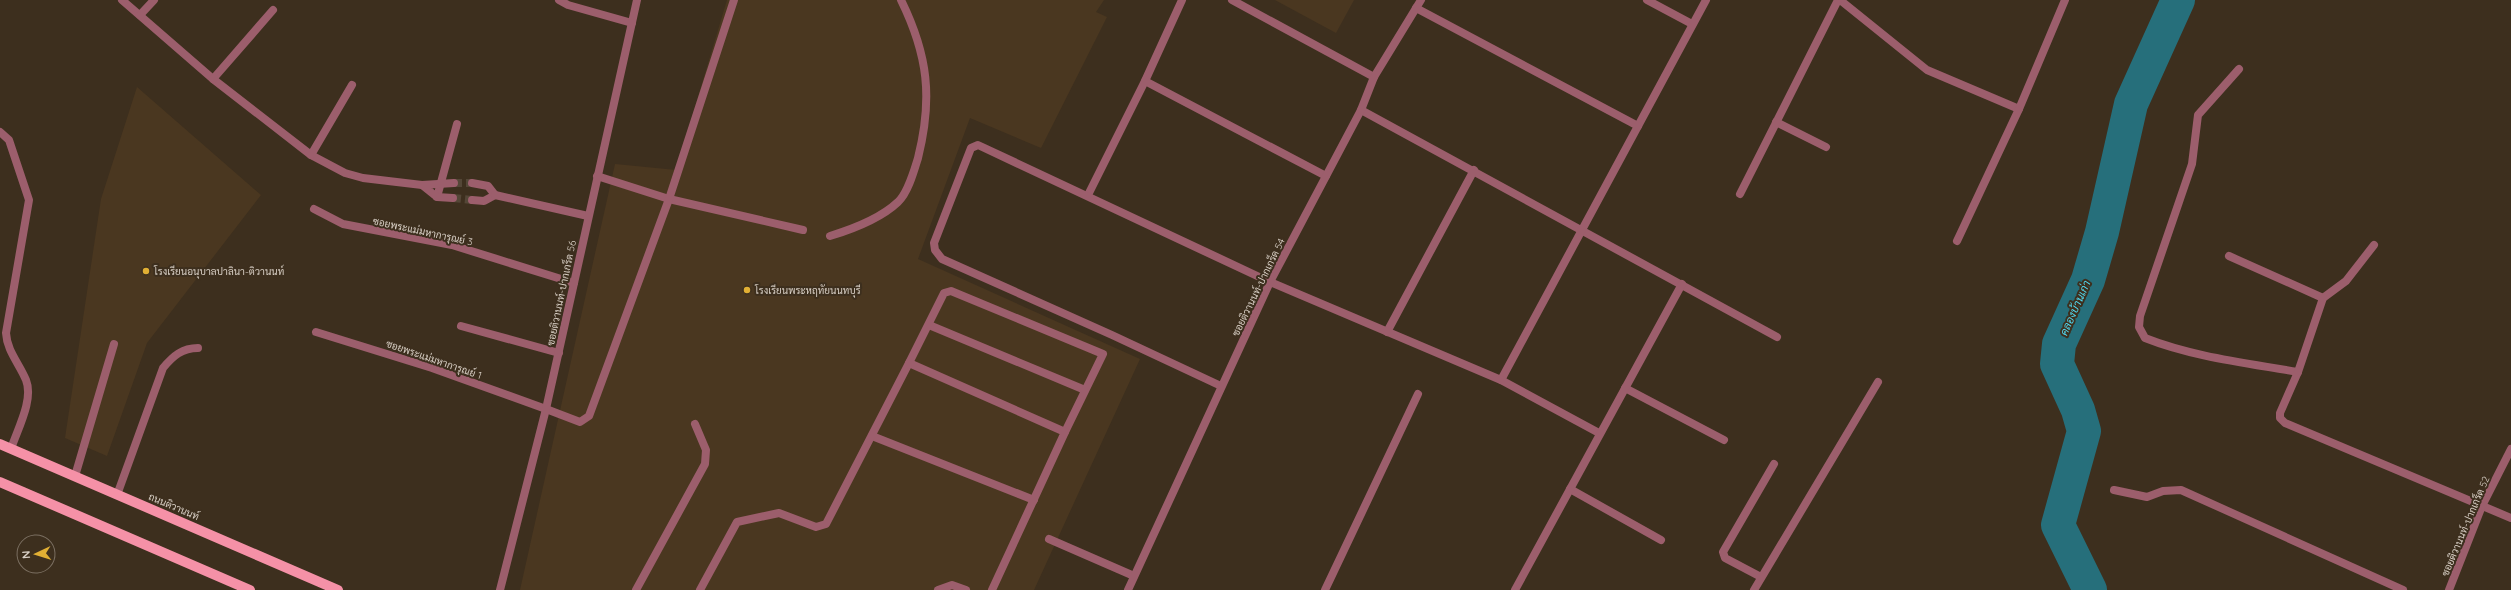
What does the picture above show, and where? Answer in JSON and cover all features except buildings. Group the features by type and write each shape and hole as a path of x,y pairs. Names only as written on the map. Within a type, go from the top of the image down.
{"main road":[{"name":"ถนนติวานนท์","path":"0,444 338,590"},
{"path":"0,482 250,590"}],"street":[{"path":"122,0 213,79 311,155 345,173 363,178 422,185 454,183"},
{"path":"140,15 154,0"},
{"path":"559,0 568,5 632,23"},
{"name":"ซอยติวานนท์-ปากเกร็ด 56","path":"500,590 546,409 637,0"},
{"path":"669,199 734,0"},
{"path":"830,236 873,219 899,202 914,172 927,122 926,76 914,28 901,0"},
{"path":"1088,195 1145,81 1182,0"},
{"path":"1232,0 1374,77"},
{"name":"ซอยติวานนท์-ปากเกร็ด 54","path":"1128,590 1270,282 1361,110 1374,77 1421,0"},
{"path":"1647,0 1692,24"},
{"path":"1501,380 1706,0"},
{"path":"1740,194 1839,0 1927,70 2019,108"},
{"path":"1957,241 2019,108 2065,0"},
{"path":"1416,8 1638,126"},
{"path":"213,79 273,10"},
{"path":"2238,69 2198,115 2192,164 2140,316 2139,327 2144,338 2160,344 2196,353 2298,372"},
{"path":"1145,81 1326,176"},
{"path":"311,155 352,85"},
{"path":"1361,110 1474,170 1777,337"},
{"path":"1776,122 1826,147"},
{"path":"437,196 457,124"},
{"path":"0,132 9,140 29,200 6,332 6,345 26,381 28,391 11,449"},
{"path":"1221,386 1112,335 942,259 935,250 934,242 970,150 975,145 1088,195 1270,282 1501,380 1599,433"},
{"path":"1387,332 1474,170"},
{"path":"597,176 669,199 803,230"},
{"path":"472,183 488,186 495,195 588,216"},
{"path":"422,185 437,196 452,198"},
{"path":"472,200 484,201 495,195"},
{"name":"ซอยพระแม่มหาการุณย์ 1","path":"316,332 432,368 580,422 589,416 669,199"},
{"name":"ซอยพระแม่มหาการุณย์ 3","path":"314,209 343,224 452,245 574,283"},
{"path":"2374,245 2346,281 2323,298 2298,372 2280,413 2280,418 2285,423 2511,518"},
{"path":"2229,256 2323,298"},
{"path":"1515,590 1599,433 1682,284"},
{"path":"700,590 737,522 779,513 816,527 826,524 944,293 954,291 1103,354 992,590"},
{"path":"929,324 1085,390"},
{"path":"461,326 558,353"},
{"path":"75,476 114,344"},
{"path":"117,495 163,368 173,357 187,348 198,348"},
{"path":"909,363 1065,432"},
{"path":"1754,590 1878,382"},
{"path":"1625,388 1724,440"},
{"path":"1324,590 1418,394"},
{"path":"636,590 705,464 706,450 695,424"},
{"path":"872,436 1034,500"},
{"name":"ซอยติวานนท์-ปากเกร็ด 52","path":"2449,590 2482,506 2511,449"},
{"path":"1761,577 1725,558 1723,552 1774,464"},
{"path":"1570,489 1661,540"},
{"path":"2114,490 2147,497 2163,491 2181,490 2403,590"},
{"path":"1049,540 1134,576"},
{"path":"938,590 952,585 966,590"}],"shaded area":[{"name":"โรงเรียนพระหฤทัยนนทบุรี","path":"727,0 1104,0 1096,12 1107,17 1041,148 970,118 918,259 1140,359 1034,590 520,590 615,164 676,170"},
{"path":"1275,0 1354,0 1336,33"},
{"name":"โรงเรียนอนุบาลปาลินา-ติวานนท์","path":"137,87 261,195 147,343 107,456 65,438 101,199"}],"waterway":[{"name":"คลองบ้านเก่า","path":"2090,590 2058,525 2084,431 2078,410 2057,364 2059,344 2088,280 2102,232 2131,104 2178,0"}],"tunnel":[{"path":"454,183 472,183"},
{"path":"453,198 472,200"}],"place":[{"name":"โรงเรียนอนุบาลปาลินา-ติวานนท์","path":"146,271"},
{"name":"โรงเรียนพระหฤทัยนนทบุรี","path":"747,290"}]}
